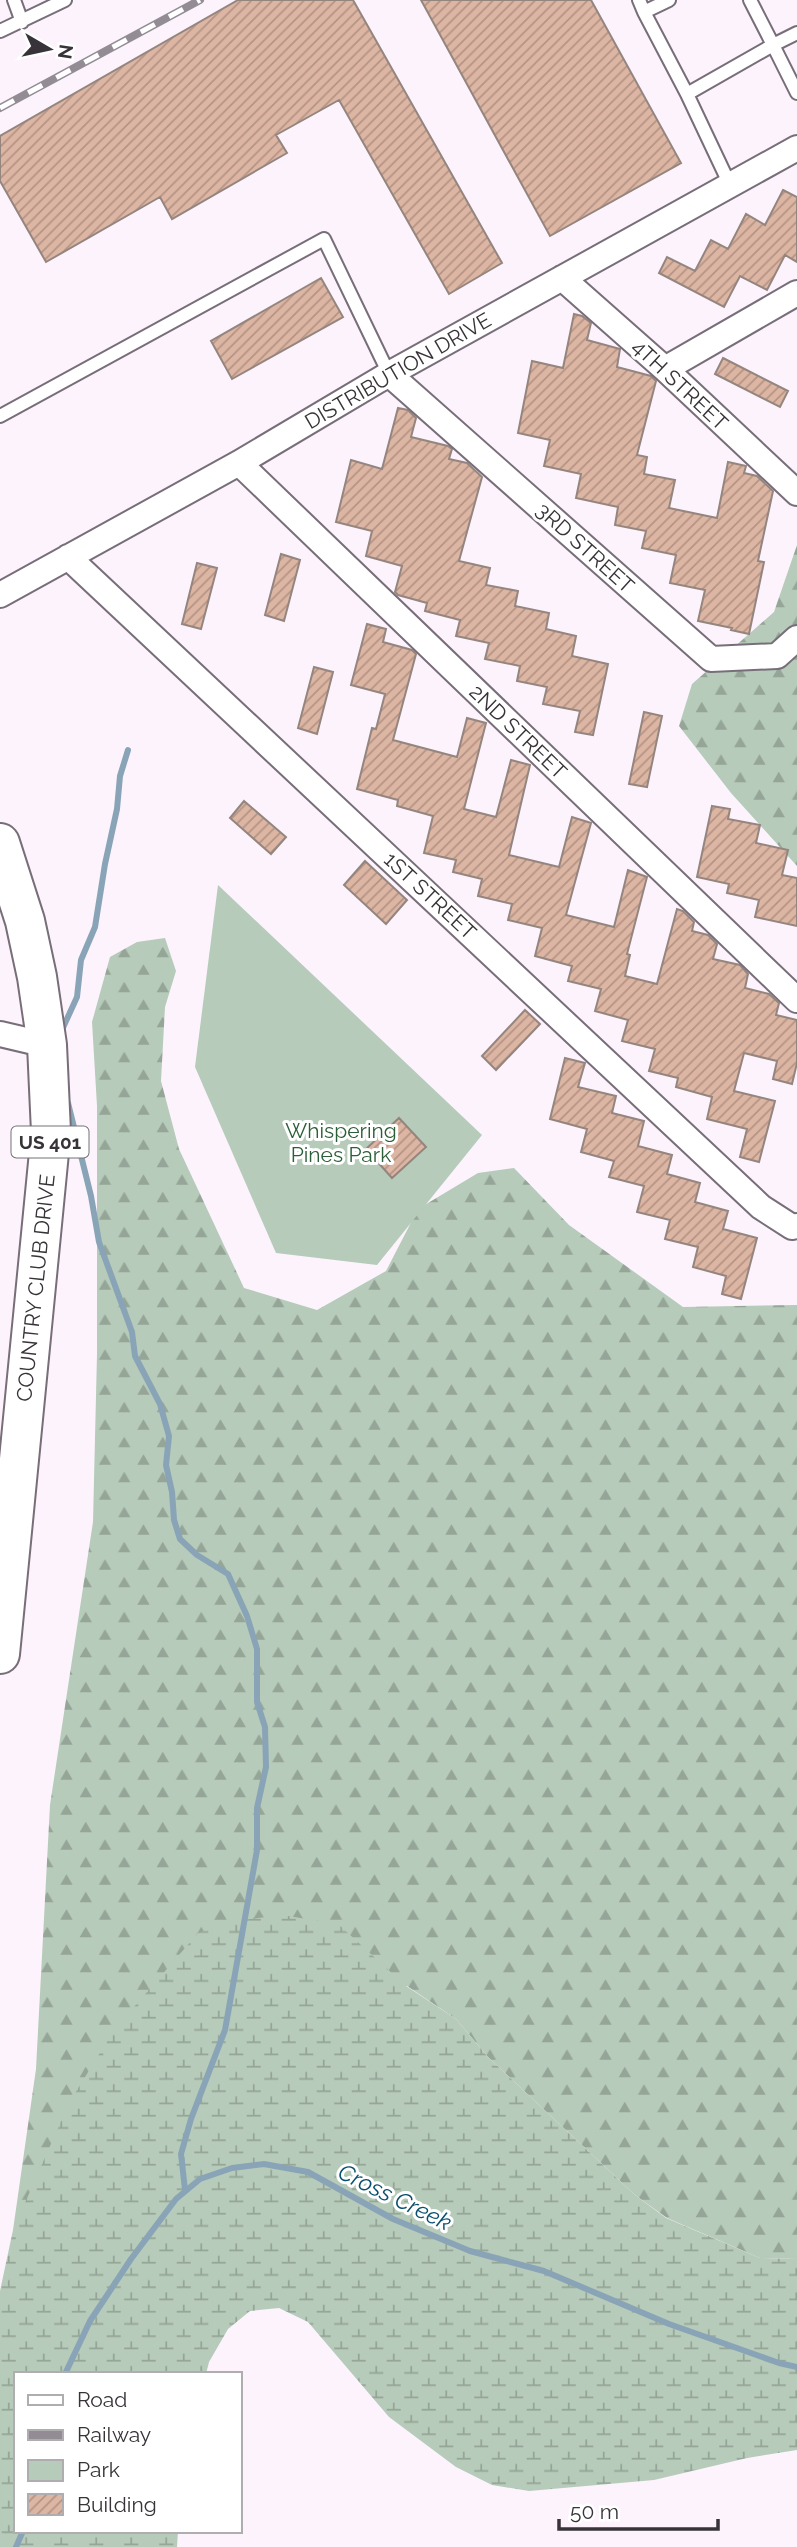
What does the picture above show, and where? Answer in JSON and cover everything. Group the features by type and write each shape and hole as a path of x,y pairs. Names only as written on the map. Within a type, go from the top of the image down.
{"main road":[{"name":"COUNTRY CLUB DRIVE","path":"0,843 25,921 37,978 47,1045 51,1132 10,1441 0,1654"}],"street":[{"name":"DISTRIBUTION DRIVE","path":"0,595 239,463 389,374 797,148"},
{"name":"4TH STREET","path":"562,278 665,369 797,494"},
{"path":"665,369 797,293"},
{"name":"3RD STREET","path":"389,374 711,659 778,656 797,638"},
{"name":"2ND STREET","path":"239,463 797,1000"},
{"name":"1ST STREET","path":"68,557 761,1207 792,1227 797,1226"},
{"path":"0,1034 47,1045"}],"lane":[{"path":"14,0 22,22"},
{"path":"0,31 65,0"},
{"path":"669,0 641,6 687,94 730,186"},
{"path":"750,0 797,93"},
{"path":"687,94 797,33"},
{"path":"0,416 324,239 389,374"}],"green space":[{"path":"797,545 797,866 731,793 679,726 692,684 774,612"},
{"name":"Whispering Pines Park","path":"218,885 482,1135 377,1265 276,1253 195,1067"},
{"path":"165,938 176,971 165,1007 161,1081 179,1149 244,1288 317,1310 386,1271 418,1209 478,1173 514,1168 569,1225 683,1307 797,1305 797,2259 760,2258 667,2218 635,2195 488,2057 456,2019 407,1986 13,2230 36,2069 50,1805 93,1522 97,1354 97,1106 92,1022 110,957 137,942"},
{"path":"282,1915 338,1924 406,1986 456,2019 488,2057 635,2195 666,2218 760,2258 797,2259 797,2450 747,2458 654,2480 529,2491 492,2485 456,2467 389,2417 308,2322 279,2308 250,2311 228,2329 209,2362 206,2372 14,2372 14,2533 178,2533 177,2547 0,2547 0,2291 13,2230 69,2103 114,2030 198,1933 234,1921"}],"building":[{"path":"238,0 353,0 502,263 449,294 339,100 276,135 287,153 172,219 160,197 46,262 0,181 0,136"},
{"path":"421,0 591,0 681,163 550,236"},
{"path":"783,190 797,197 797,262 785,255 767,290 740,276 724,307 659,273 667,257 695,271 711,240 728,249 746,214 765,225"},
{"path":"321,278 343,317 232,379 211,341"},
{"path":"574,314 591,323 587,340 620,349 617,367 651,376 656,381 637,455 647,457 644,474 675,480 669,508 717,518 728,462 746,466 744,473 757,476 773,491 758,561 764,562 749,634 698,621 705,590 670,583 676,555 642,548 646,531 615,525 618,507 576,498 581,474 544,466 550,440 518,433 532,361 563,368"},
{"path":"723,358 788,391 780,407 715,374"},
{"path":"398,408 408,410 416,418 411,437 448,446 452,449 449,459 467,463 482,477 459,561 490,568 486,585 518,591 515,606 549,613 546,629 576,636 572,656 608,664 593,735 575,732 580,711 543,704 547,687 517,681 520,666 485,659 489,643 456,636 460,620 425,611 427,603 398,595 395,592 402,566 366,556 372,531 336,522 351,460 382,469"},
{"path":"281,554 300,560 284,621 265,615"},
{"path":"197,563 217,568 201,629 182,624"},
{"path":"367,624 386,629 383,642 412,650 416,654 393,740 457,757 467,718 486,723 464,809 496,817 511,760 530,765 509,855 559,867 572,817 591,823 566,915 614,927 628,870 647,877 627,954 630,955 625,976 657,984 677,909 694,922 692,931 708,935 717,944 713,959 740,965 748,974 745,988 769,994 779,1003 776,1015 797,1020 797,1063 792,1084 773,1079 777,1061 744,1053 734,1091 775,1101 759,1162 740,1157 747,1129 707,1119 712,1097 676,1087 678,1078 649,1071 655,1049 622,1041 628,1020 595,1011 601,989 568,981 572,966 535,956 542,928 508,920 512,904 478,896 482,879 453,872 456,860 424,853 433,816 397,806 398,800 357,789 372,728 376,729 385,694 351,685"},
{"path":"314,667 333,672 317,734 298,728"},
{"path":"644,712 662,716 647,787 629,784"},
{"path":"244,801 286,837 271,854 230,818"},
{"path":"712,806 730,809 728,819 760,825 756,843 788,850 782,875 797,878 797,926 755,917 759,900 727,893 729,884 697,877"},
{"path":"365,861 407,900 386,924 344,885"},
{"path":"525,1010 540,1024 496,1070 482,1056"},
{"path":"565,1058 585,1063 578,1087 616,1096 612,1113 644,1121 638,1146 672,1155 667,1174 700,1183 695,1202 728,1211 723,1229 757,1238 741,1299 722,1294 726,1276 693,1267 698,1247 665,1239 670,1220 637,1212 644,1186 609,1177 614,1161 581,1152 587,1129 550,1119"},
{"path":"399,1118 426,1147 392,1178 366,1149"}],"waterway":[{"path":"61,1032 77,997 81,960 95,927 117,809 120,776 128,750"},
{"path":"68,1103 91,1196 99,1242 132,1332 135,1356 160,1404 169,1436 166,1465 174,1520 180,1539 197,1555 228,1574 247,1616 257,1649 257,1702 265,1727 266,1767 257,1808 257,1850 225,2030 191,2119 181,2154 185,2190"},
{"name":"Cross Creek","path":"66,2372 90,2321 131,2259 176,2199 200,2179 232,2168 264,2164 308,2172 393,2219 470,2251 544,2271 669,2324 797,2367"},
{"name":"Cross Creek","path":"16,2547 22,2533"}],"railway":[{"path":"0,108 200,0"}]}
